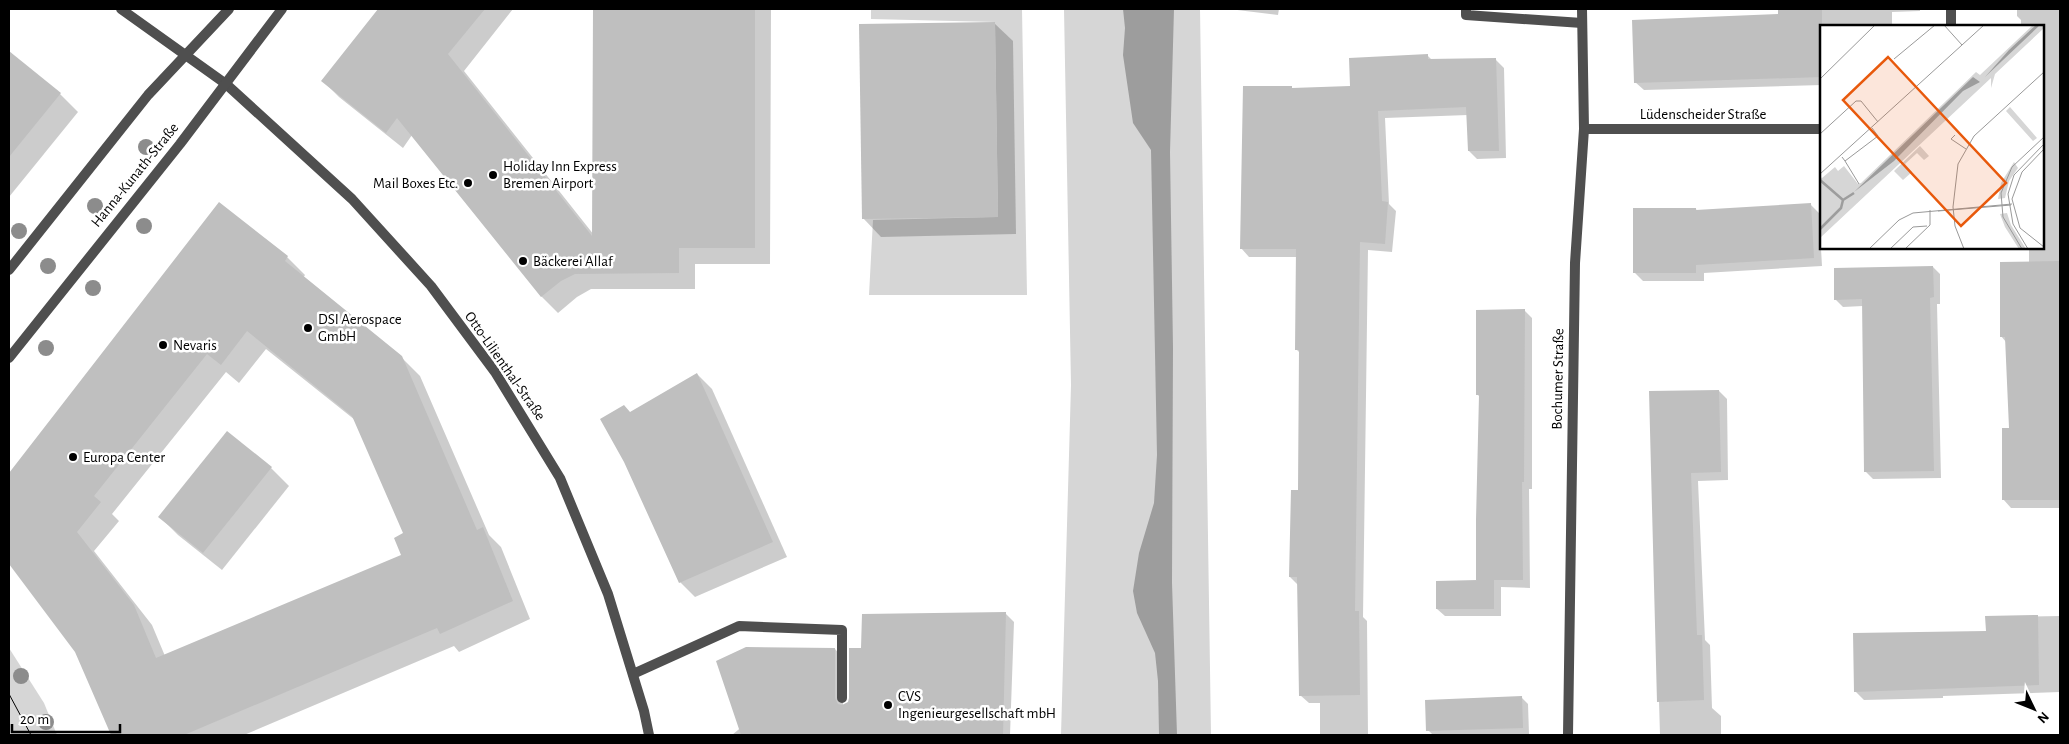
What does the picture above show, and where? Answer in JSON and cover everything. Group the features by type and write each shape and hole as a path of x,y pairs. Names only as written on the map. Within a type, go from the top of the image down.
{"street":[{"name":"Otto-Lilienthal-Straße","path":"121,9 226,84 352,199 431,286 495,372 560,478 608,594 633,674 649,735"},
{"path":"9,270 148,95 229,9"},
{"name":"Hanna-Kunath-Straße","path":"9,358 226,84 282,9"},
{"path":"1466,9 1466,15 1582,23"},
{"name":"Bochumer Straße","path":"1568,735 1575,263 1584,129 1582,9"},
{"path":"1951,9 1951,25"},
{"name":"Lüdenscheider Straße","path":"1584,129 1820,128"},
{"path":"633,674 739,626 842,630 842,698"}],"shaded area":[{"path":"871,9 1022,9 1027,295 869,295 873,220 998,217 995,22 871,19"},
{"path":"1064,9 1200,9 1211,735 1061,735 1071,385"},
{"path":"1123,9 1174,9 1170,152 1173,348 1172,583 1177,735 1159,735 1158,681 1155,653 1137,613 1133,591 1139,553 1154,503 1157,455 1151,150 1133,123 1123,55 1125,28"},
{"path":"9,648 44,703 57,735 9,735"}],"building":[{"path":"378,9 485,9 448,54 592,236 593,9 755,9 755,248 679,248 679,273 575,274 561,281 541,297 397,118 386,133 321,81"},
{"path":"1778,9 1822,9 1822,25 1820,25 1820,77 1634,83 1632,20 1778,14"},
{"path":"995,22 998,217 862,219 859,24"},
{"path":"9,51 61,93 9,157"},
{"path":"1428,54 1428,59 1496,58 1499,151 1468,151 1466,107 1378,111 1382,201 1388,202 1385,244 1360,242 1355,611 1359,611 1360,695 1299,696 1297,577 1289,577 1291,490 1298,490 1299,350 1295,350 1296,249 1240,249 1243,86 1292,86 1292,88 1350,86 1349,58"},
{"name":"Europa Center","path":"219,202 288,256 285,261 402,356 477,530 483,527 513,601 440,634 437,628 184,735 111,735 75,652 9,564 9,473","holes":["247,331 352,416 403,533 394,538 401,555 156,658 134,605 77,532 101,502 94,496 207,354 221,365"]},
{"path":"1811,203 1814,258 1696,265 1696,273 1633,273 1633,208 1696,208 1696,210"},
{"path":"2060,261 2060,500 2002,500 2002,428 2009,428 2005,337 2000,337 2000,262"},
{"path":"1933,266 1934,297 1930,298 1934,471 1864,472 1862,299 1834,300 1834,268"},
{"path":"1525,309 1524,482 1522,482 1523,580 1494,580 1494,609 1436,609 1436,581 1478,580 1476,580 1476,520 1479,395 1476,395 1476,310"},
{"path":"697,373 773,542 679,583 624,462 600,419 624,405 630,412"},
{"path":"1719,390 1721,472 1691,473 1697,635 1702,635 1704,700 1657,702 1649,391"},
{"name":"Europa Center","path":"227,431 272,467 203,553 158,517"},
{"path":"1006,612 1003,735 741,735 716,661 746,647 835,648 835,698 838,704 842,705 848,702 849,698 849,648 861,648 862,614"},
{"path":"2038,615 2039,685 1854,692 1853,633 1986,631 1985,616"},
{"path":"1522,696 1523,728 1426,731 1425,700"}],"tram line":[{"path":"9,694 31,735"}],"place":[{"name":"Holiday Inn Express Bremen Airport","path":"493,175"},
{"name":"Mail Boxes Etc.","path":"468,183"},
{"name":"Bäckerei Allaf","path":"523,261"},
{"name":"DSI Aerospace GmbH","path":"308,328"},
{"name":"Nevaris","path":"163,345"},
{"name":"Europa Center","path":"73,457"},
{"name":"CVS Ingenieurgesellschaft mbH","path":"888,705"}]}
